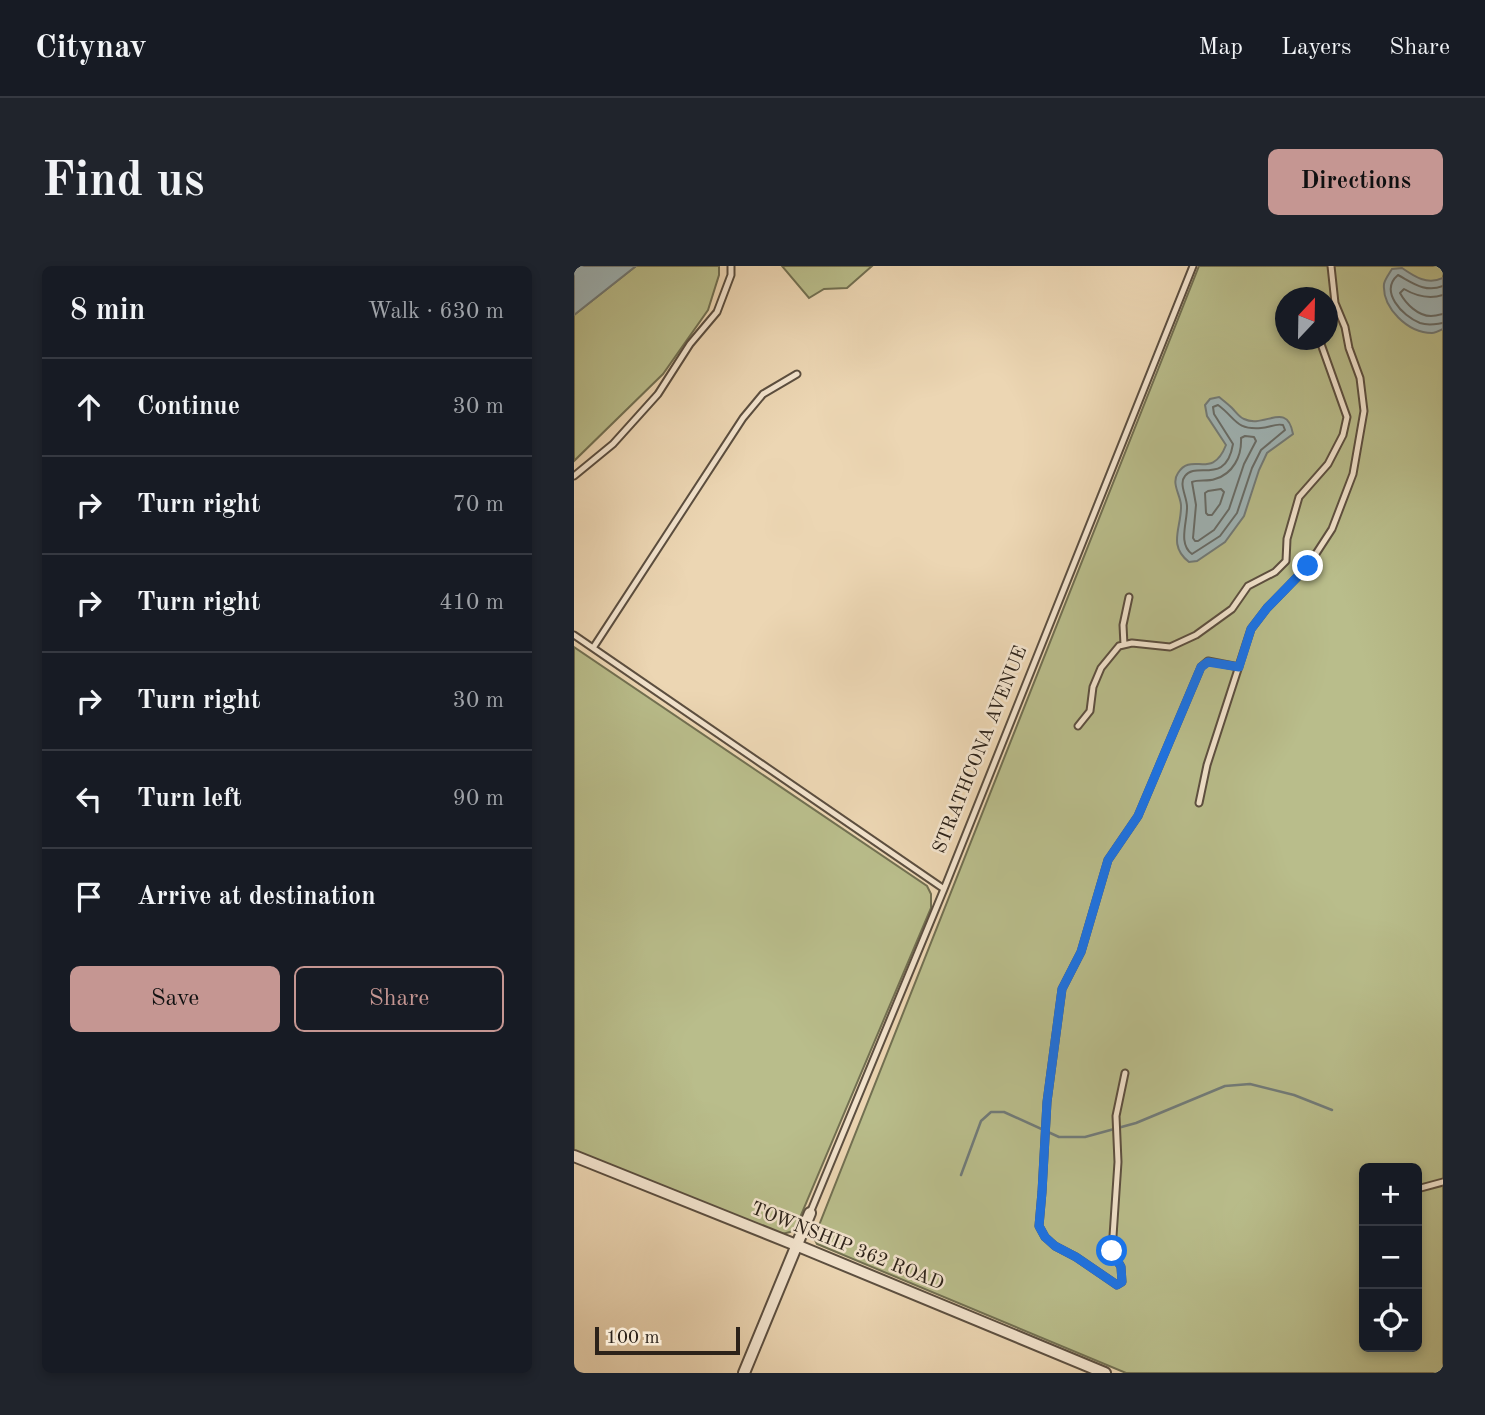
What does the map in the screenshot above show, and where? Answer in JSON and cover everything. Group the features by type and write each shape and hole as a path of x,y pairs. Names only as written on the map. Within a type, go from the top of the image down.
{"street":[{"name":"TOWNSHIP 362 ROAD","path":"574,1156 1105,1373"},
{"name":"STRATHCONA AVENUE","path":"744,1373 810,1213"}],"lane":[{"path":"574,476 613,444 657,394 690,344 717,312 731,275 731,266"},
{"name":"STRATHCONA AVENUE","path":"810,1213 944,889 1193,266"},
{"path":"1331,266 1333,287"},
{"path":"1199,803 1207,765 1251,629 1267,608 1308,566 1332,529 1353,474 1364,411 1360,379 1338,310"},
{"path":"1078,726 1090,711 1093,687 1101,668 1119,646 1132,643 1170,647 1196,635 1232,609 1248,586 1275,572 1286,561 1287,539 1299,497 1328,464 1343,435 1347,416 1323,350"},
{"path":"593,648 743,418 763,394 797,374"},
{"path":"1124,645 1123,625 1129,597"},
{"path":"574,635 944,889"},
{"path":"1125,1073 1116,1116 1118,1163 1112,1251 1121,1267 1122,1282 1117,1285 1055,1246 1045,1237 1039,1226 1047,1102 1062,989 1081,952 1108,860 1138,816 1201,667 1208,662 1239,667"},
{"path":"1422,1188 1443,1182"}],"green space":[{"path":"636,266 719,266 719,275 708,310 663,374 574,461 574,315"},
{"path":"782,266 872,266 847,288 824,289 809,298"},
{"path":"1199,266 1443,266 1443,1373 1126,1373 817,1244 814,1238"},
{"path":"574,647 927,886 931,894 931,908 796,1227 790,1232 782,1234 574,1151"}],"water":[{"path":"574,266 636,266 574,315"},
{"path":"1402,268 1426,280 1443,278 1443,329 1432,333 1414,329 1398,318 1392,310 1387,302 1384,284 1392,269"},
{"path":"1219,397 1244,419 1286,419 1293,434 1267,453 1244,516 1225,542 1197,561 1189,562 1182,556 1177,542 1181,505 1176,477 1189,464 1208,464 1215,461 1226,445 1207,416 1205,405 1210,399"}],"waterway":[{"path":"961,1175 981,1121 991,1112 1004,1112 1059,1137 1085,1137 1136,1123 1225,1086 1250,1084 1294,1095 1332,1110"}],"route":[{"path":"1112,1251 1121,1267 1122,1282 1117,1285 1055,1246 1045,1237 1039,1226 1047,1102 1062,989 1081,952 1108,860 1138,816 1201,667 1208,662 1239,667 1251,629 1267,608 1308,566"}]}
